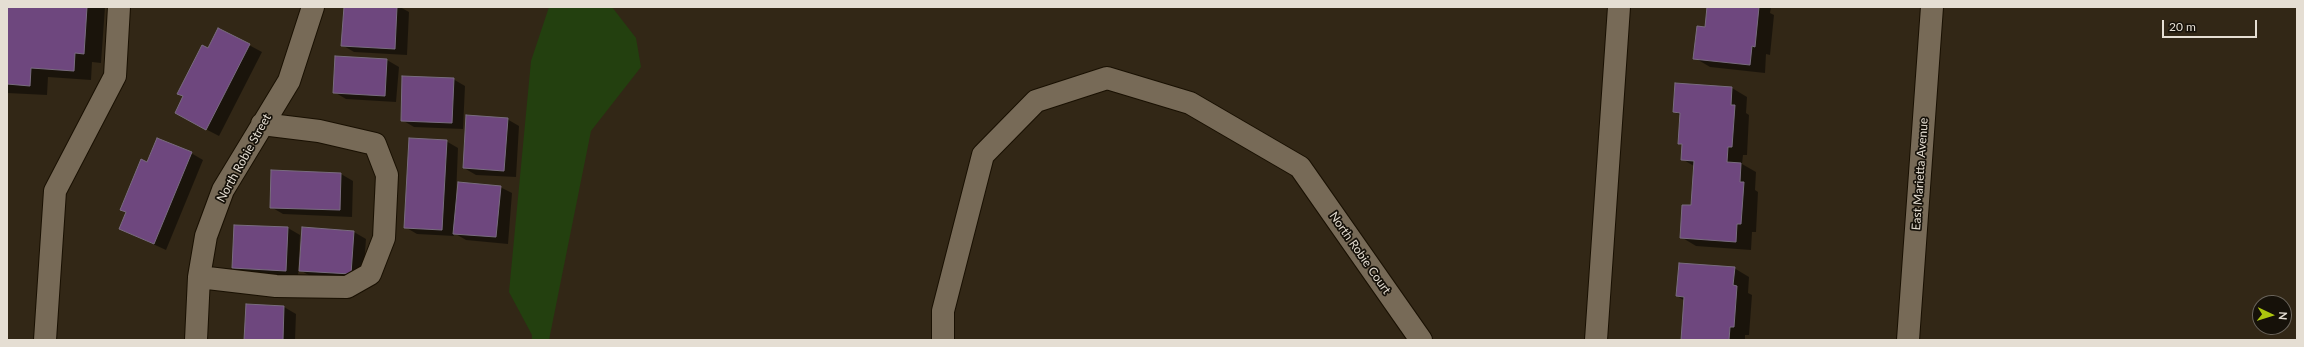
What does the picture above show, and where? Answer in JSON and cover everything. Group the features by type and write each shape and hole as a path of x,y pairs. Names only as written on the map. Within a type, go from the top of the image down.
{"street":[{"path":"46,340 55,190 115,76 119,7"},
{"name":"North Robie Street","path":"196,340 199,277 206,236 223,190 289,81 313,7"},
{"path":"1596,340 1619,7"},
{"name":"East Marietta Avenue","path":"1908,340 1932,7"},
{"name":"North Robie Court","path":"943,340 943,311 983,155 1036,101 1106,78 1190,103 1300,167 1421,340"},
{"path":"199,277 276,286 347,287 370,274 384,238 387,176 375,144 319,131 262,124"}],"green space":[{"path":"549,7 612,7 636,38 641,67 591,131 549,340 532,340 532,335 509,292 531,61"}],"building":[{"path":"7,7 87,7 84,54 75,53 74,71 31,68 30,86 7,84"},
{"path":"344,7 397,7 395,49 341,46"},
{"path":"1707,7 1759,7 1755,47 1752,46 1750,65 1693,59 1697,26 1705,27"},
{"path":"218,28 250,44 206,130 175,113 183,96 177,94 202,45 208,48"},
{"path":"335,56 387,59 385,96 333,93"},
{"path":"402,76 454,78 452,123 401,121"},
{"path":"1675,83 1732,87 1731,105 1735,105 1732,147 1728,147 1727,162 1741,163 1740,182 1744,182 1741,224 1737,224 1736,242 1680,238 1682,205 1691,205 1694,161 1681,160 1682,144 1678,144 1680,113 1673,112"},
{"path":"466,115 508,118 504,171 463,168"},
{"path":"157,138 192,152 154,244 119,229 126,212 120,210 141,159 147,162"},
{"path":"409,138 447,140 442,230 404,228"},
{"path":"271,170 341,173 340,210 270,208"},
{"path":"458,182 501,186 496,237 453,234"},
{"path":"234,225 288,227 286,271 232,268"},
{"path":"302,227 354,231 351,274 299,271"},
{"path":"1679,263 1735,267 1733,285 1737,286 1734,327 1730,327 1729,340 1681,340 1684,297 1676,296"},
{"path":"246,304 284,306 283,340 244,340"}]}
